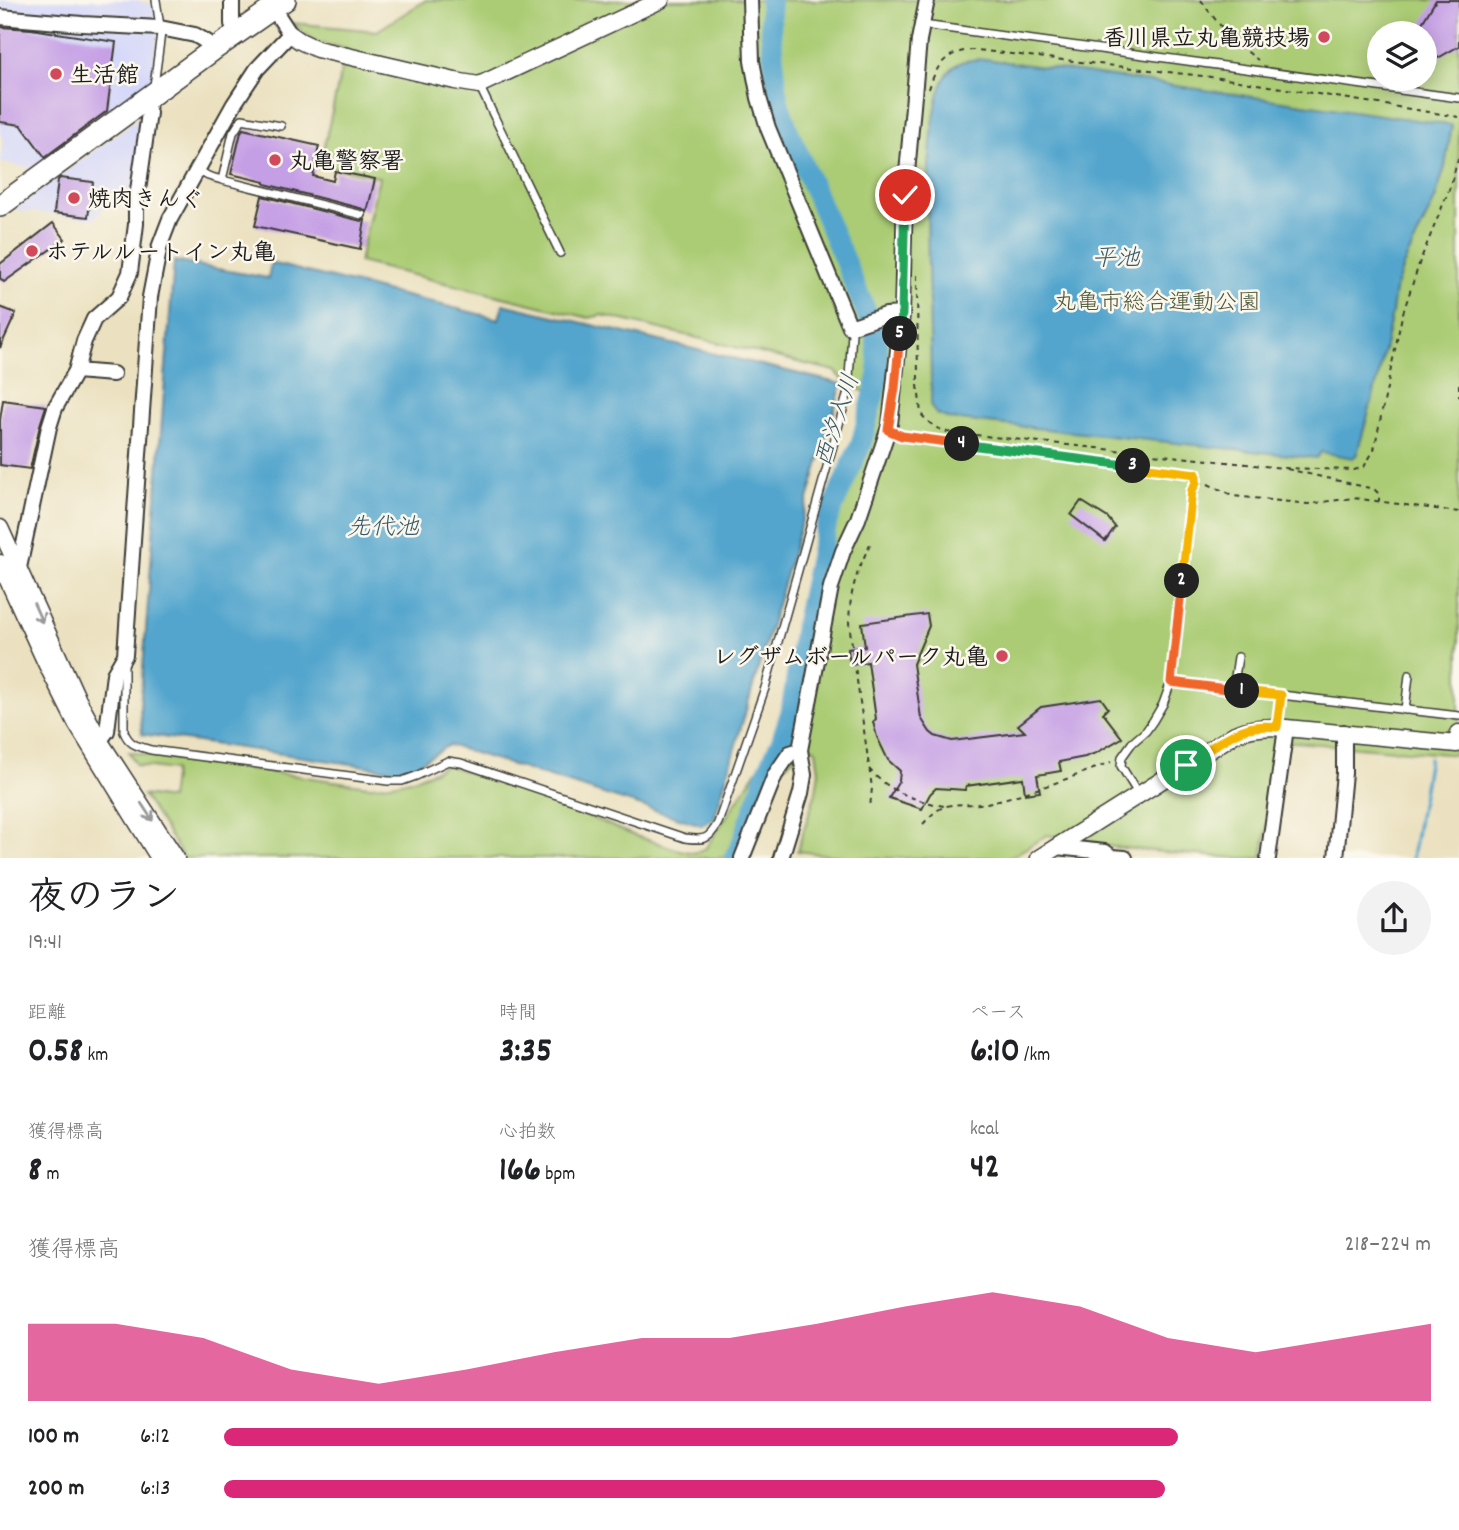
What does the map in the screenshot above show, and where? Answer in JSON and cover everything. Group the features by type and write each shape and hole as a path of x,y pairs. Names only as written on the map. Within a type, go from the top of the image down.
{"main road":[{"path":"0,206 279,4"}],"street":[{"path":"232,0 232,24 238,32"},
{"path":"279,4 290,34 317,49 479,85 661,0"},
{"path":"750,0 752,61 768,128 850,327 886,315 902,314"},
{"path":"781,858 803,784 800,750 831,587 843,551 858,519 888,430 902,314 905,195 919,40 927,0"},
{"path":"0,17 160,28 195,35 207,42 213,50"},
{"path":"97,746 107,731 114,674 125,655 150,297 160,245 170,219 234,104 257,69 290,34"},
{"path":"13,592 55,408 76,371 84,341 94,319 119,297 130,273 149,96"},
{"path":"76,371 113,374"},
{"path":"0,528 97,746 159,858"},
{"path":"0,563 76,723 97,746 176,858"},
{"path":"1268,858 1281,727"},
{"path":"1039,858 1235,734 1249,728 1281,727 1457,744 1459,733"},
{"path":"1336,858 1344,773 1344,732"},
{"path":"742,858 775,775 790,753 800,750"},
{"path":"1056,847 1105,852 1112,857 1125,858"}],"lane":[{"path":"149,96 161,33 156,0"},
{"path":"923,25 1459,98"},
{"path":"479,85 560,253"},
{"path":"222,180 233,133 242,119 281,126"},
{"path":"198,170 222,180 362,215"},
{"path":"125,655 124,732 128,741 137,746 388,781 416,776 448,761 461,763 685,838 702,840 711,835 718,823 765,688 848,392 852,333 850,327"},
{"path":"1139,794 1121,766 1122,757 1153,721 1171,682 1194,487"},
{"path":"1233,690 1238,657"},
{"path":"1405,710 1409,675"},
{"path":"1171,682 1459,716"},
{"path":"1281,695 1281,727"}],"path":[{"path":"1201,0 1218,25 1238,45 1275,73"},
{"path":"927,93 933,74 949,56 962,50 977,50 1220,78 1459,117"},
{"path":"917,270 920,414 937,428 947,432 1283,468 1354,470 1364,467 1374,450 1402,317 1420,261 1450,190 1459,156"},
{"path":"1459,384 1459,397"},
{"path":"888,430 902,436 1196,474 1194,487 1208,484 1234,496 1308,504 1353,498 1459,512"},
{"path":"1041,454 1044,442"},
{"path":"1283,468 1374,489 1379,494 1379,502"},
{"path":"870,544 856,574 850,597 849,623 872,788 870,808"},
{"path":"869,768 877,779 888,787 944,806 983,804 1016,795 1122,757"},
{"path":"923,824 944,806"}],"shaded area":[{"path":"0,0 135,0 154,5 158,31 153,80 33,169 0,162 4,136 0,135"},
{"path":"146,113 134,195 105,191 102,211 93,219 14,210"}],"green space":[{"name":"丸亀市総合運動公園","path":"426,0 1459,0 1459,755 1281,741 1262,858 1113,847 1047,835 1010,858 850,858 797,851 816,792 819,771 816,750 807,745 781,769 749,854 719,858 184,858 143,795 170,799 174,770 136,765 129,752 368,786 408,780 446,765 547,799 633,835 679,850 694,853 705,849 791,719 834,519 845,493 870,393 849,386 835,371 602,315 589,318 359,262 379,177 320,165 346,49 317,42 292,23 377,31"}],"water":[{"name":"平池","path":"986,59 1452,125 1445,167 1435,200 1404,264 1395,290 1378,379 1357,454 1353,458 1321,452 1316,458 949,419 936,414 931,406 927,229 933,124 940,91 952,68 970,60"},
{"name":"先代池","path":"174,261 268,278 271,263 499,319 503,304 842,384 714,819 701,825 449,745 412,767 393,770 142,734 140,707"}],"building":[{"path":"1436,0 1459,0 1459,46 1438,58 1437,21 1423,21"},
{"name":"生活館","path":"0,27 116,42 107,111 45,157 21,125 0,122"},
{"name":"丸亀警察署","path":"243,129 319,146 313,176 333,181 335,171 375,179 367,212 231,174"},
{"path":"60,178 93,182 88,217 54,213"},
{"path":"262,196 365,220 360,249 255,226"},
{"name":"ホテルルートイン丸亀","path":"53,223 65,239 4,282 0,278 0,264"},
{"path":"0,307 16,313 0,348"},
{"path":"3,400 46,406 30,469 0,465"},
{"path":"1081,501 1108,518 1115,527 1105,541 1071,515"},
{"path":"927,614 929,626 913,664 921,718 935,736 952,741 1025,732 1018,725 1041,707 1101,698 1108,708 1103,713 1122,738 1096,753 1059,762 1061,771 1037,775 1040,792 1025,794 1023,778 966,786 965,790 936,788 922,809 889,798 899,781 900,771 888,760 877,737 873,722 876,719 868,662 850,665 848,649 865,647 862,623"}],"waterway":[{"name":"西汐入川","path":"734,858 741,846 791,712 804,630 828,518 861,444 879,374 876,335 778,101 770,0"},
{"path":"1412,858 1429,758"}],"place":[{"name":"香川県立丸亀競技場","path":"1324,37"},
{"name":"生活館","path":"56,74"},
{"name":"丸亀警察署","path":"275,160"},
{"name":"焼肉きんぐ","path":"74,198"},
{"name":"ホテルルートイン丸亀","path":"32,251"},
{"name":"レグザムボールパーク丸亀","path":"1002,656"}],"route":[{"path":"905,195 902,314 888,430 902,436 1196,474 1171,682 1281,695 1277,727 1249,728 1186,765"}]}
